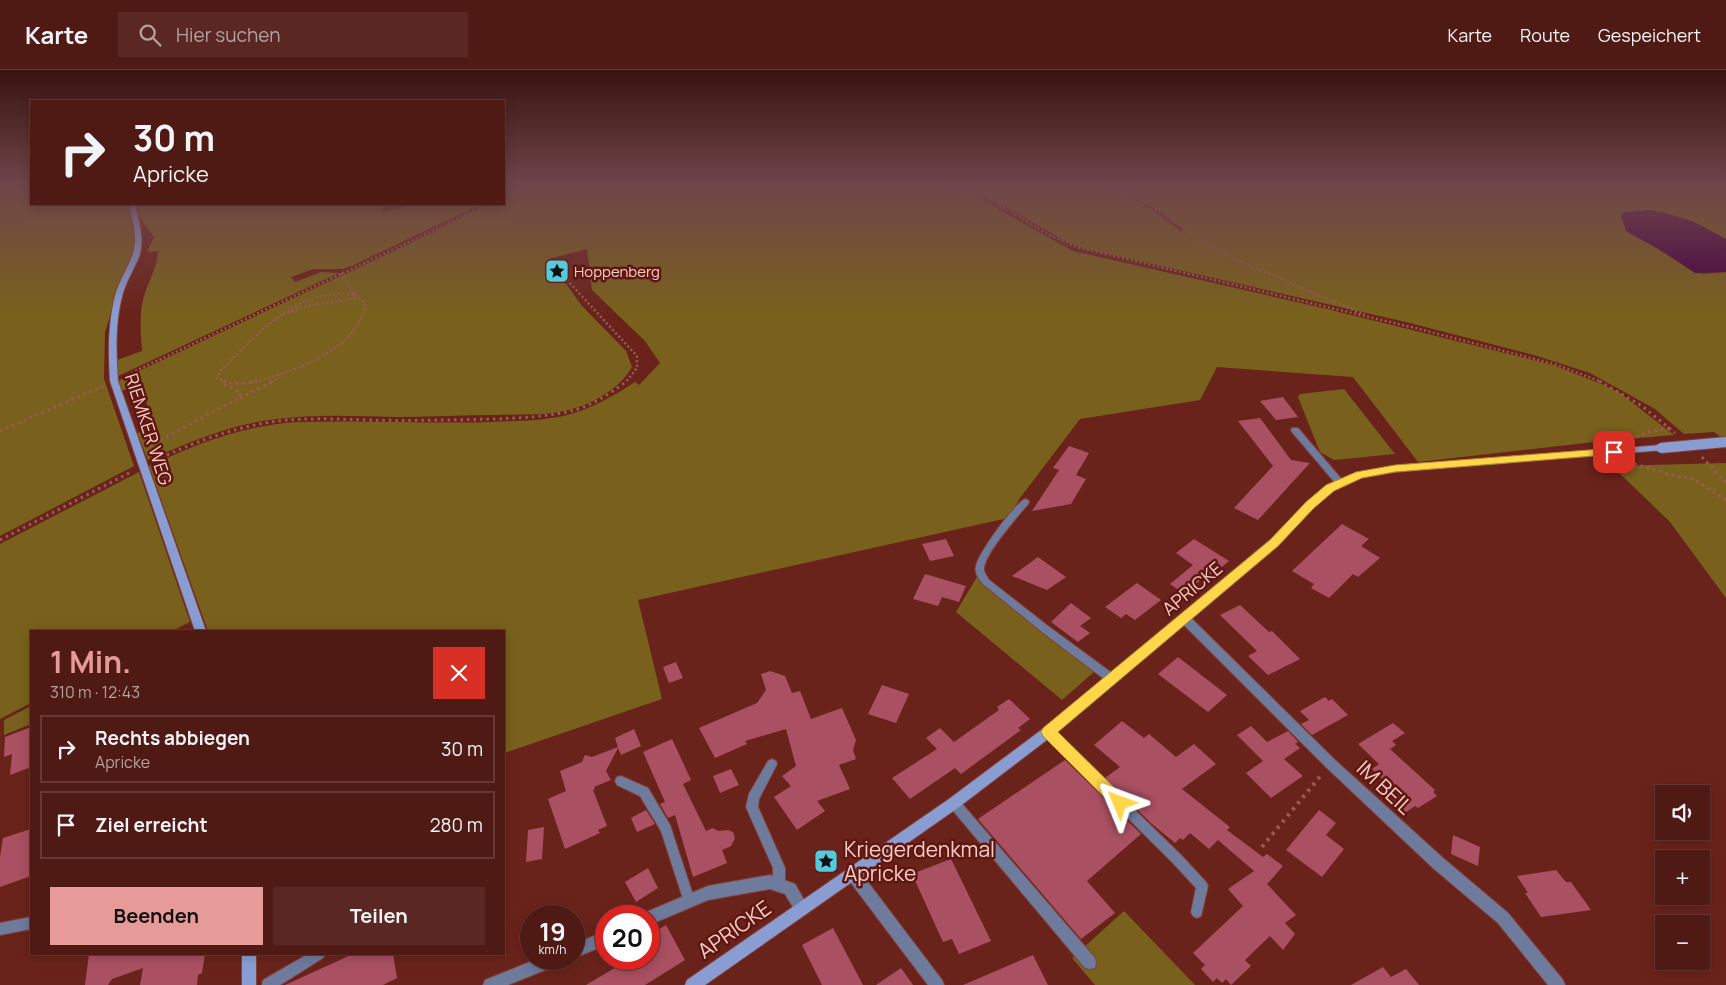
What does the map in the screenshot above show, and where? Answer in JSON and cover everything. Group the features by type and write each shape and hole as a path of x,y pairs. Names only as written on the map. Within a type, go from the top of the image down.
{"street":[{"name":"RIEMKER WEG","path":"136,228 138,243 137,253 124,280 113,332 112,361 114,380 202,630"},
{"name":"APRICKE","path":"692,985 954,803 1048,732 1274,543 1324,494 1359,474 1395,469 1726,442"},
{"name":"IM BEIL","path":"1184,618 1330,764 1438,863 1503,918 1558,985"},
{"path":"853,874 937,985"},
{"name":"APRICKE","path":"660,913 708,894 770,882 790,889 801,908"},
{"path":"249,955 249,985"},
{"path":"490,985 528,970"}],"lane":[{"path":"1295,430 1340,484"},
{"path":"1025,502 980,566 982,575 986,582 1112,679"},
{"path":"1048,732 1202,886 1197,912"},
{"path":"772,764 753,798 752,807 779,868 779,886"},
{"path":"621,781 644,792 666,829 689,901"},
{"path":"954,803 1090,963"},
{"path":"0,929 30,923"},
{"path":"268,985 317,955"}],"path":[{"path":"0,431 114,380 436,228"},
{"path":"1037,228 1051,236 1080,248 1510,351 1605,383 1665,424 1677,435"},
{"path":"1181,228 1237,260 1375,318"},
{"path":"0,540 143,466 207,438 235,429 276,421 319,419 424,421 538,417 563,414 599,400 629,379 637,370 639,364 637,356 567,280 568,266"},
{"path":"138,452 320,357 342,342 362,317 365,303 341,274"},
{"path":"239,398 241,393 222,383 217,378 221,370 278,316 296,305 325,295 342,292 358,296"},
{"path":"278,316 294,309 358,296"},
{"path":"222,383 235,384 288,373"},
{"path":"1614,452 1630,464 1694,479 1726,500"},
{"path":"1699,454 1726,483"},
{"path":"1262,847 1330,764"}],"shaded area":[{"path":"0,228 133,228 135,242 133,254 121,281 105,332 104,379 134,466 0,536"},
{"path":"147,228 432,228 343,269 313,269 291,277 295,282 321,272 339,273 118,376 117,360 142,351 142,306 156,264 158,251 147,252 154,237"},
{"path":"442,228 1031,228 1073,251 1323,308 1553,365 1620,393 1674,435 1418,462 1353,377 1217,367 1200,400 1080,419 1020,498 1008,518 638,600 662,699 505,753 505,630 208,630 149,466 203,443 259,427 298,422 467,422 545,419 583,410 635,382 639,385 660,363 645,341 592,290 587,249 548,259 582,306 626,351 632,367 611,390 593,401 574,409 547,414 291,417 260,421 227,429 148,460 137,433 155,426 140,384 121,391 118,381"},
{"path":"1042,228 1176,228 1182,232 1183,228 1631,228 1626,231 1702,274 1726,272 1726,441 1714,432 1684,434 1655,409 1590,373 1534,355 1410,323 1083,248 1065,241"},
{"path":"1625,228 1705,228 1726,239 1726,272 1695,273 1657,248 1626,231"},
{"path":"1705,228 1726,228 1726,239"},
{"path":"1344,389 1395,454 1334,460 1320,452 1298,397 1300,394"},
{"path":"1726,463 1726,598 1670,522 1612,466"},
{"path":"139,472 190,622 174,630 30,630 30,704 0,719 0,544"},
{"path":"977,577 1095,671 1062,700 956,612"},
{"path":"30,707 30,724 4,735 4,720"},
{"path":"1124,911 1195,985 1095,985 1072,958"}],"building":[{"path":"1283,397 1298,417 1276,420 1260,401"},
{"path":"1260,418 1291,460 1310,463 1258,520 1234,508 1273,466 1238,421"},
{"path":"1069,446 1089,453 1076,475 1086,479 1071,504 1032,511 1059,470 1053,468"},
{"path":"1342,524 1369,539 1361,546 1380,558 1358,577 1353,574 1329,598 1311,588 1314,584 1292,571"},
{"path":"946,539 954,556 930,561 922,544"},
{"path":"1194,539 1229,561 1211,576 1208,574 1184,594 1170,584 1193,565 1176,553"},
{"path":"1038,557 1066,577 1047,590 1012,576"},
{"path":"925,574 966,586 959,602 942,597 938,606 913,599"},
{"path":"1137,583 1161,600 1135,620 1126,614 1121,618 1105,607"},
{"path":"1071,603 1091,618 1080,626 1090,633 1078,642 1051,622"},
{"path":"1240,605 1269,632 1272,631 1300,659 1268,675 1248,656 1257,651 1220,615"},
{"path":"1178,657 1227,695 1208,712 1158,674"},
{"path":"676,662 683,678 669,683 663,667"},
{"path":"770,671 785,676 792,693 800,691 811,719 842,708 856,740 853,750 856,759 839,765 850,789 817,801 825,811 797,830 774,797 791,786 782,776 796,766 786,729 745,741 747,744 715,758 699,728 757,703 766,690 761,674"},
{"path":"882,685 909,694 896,723 868,714"},
{"path":"1325,697 1329,701 1332,699 1348,715 1312,735 1301,724 1309,720 1300,711"},
{"path":"1009,699 1030,719 1018,728 1021,730 961,774 955,768 910,799 892,778 937,749 926,738 940,728 954,742 999,710 997,707"},
{"path":"1122,721 1144,738 1149,734 1176,757 1194,744 1216,764 1182,789 1230,827 1227,830 1263,857 1267,854 1283,866 1267,884 1296,915 1285,923 1295,934 1283,950 1270,936 1245,960 1251,966 1231,985 1226,979 1222,983 1217,978 1213,982 1201,969 1205,965 1193,953 1243,906 1228,889 1254,871 1218,840 1209,849 1190,833 1183,840 1180,838 1175,843 1152,824 1105,778 1120,767 1094,745"},
{"path":"1393,723 1405,733 1392,741 1396,745 1390,749 1435,790 1433,792 1437,796 1418,808 1415,806 1406,812 1390,797 1396,792 1372,769 1379,764 1358,744"},
{"path":"1251,726 1267,742 1288,731 1298,742 1295,744 1300,748 1284,759 1303,776 1271,798 1246,773 1263,761 1237,735"},
{"path":"30,727 30,767 10,775 12,754 4,757 5,737"},
{"path":"634,729 641,746 621,755 618,748 606,771 611,780 594,787 595,789 593,790 607,826 598,830 600,833 565,849 548,799 566,791 560,771 582,762 585,755 592,757 618,747 615,738"},
{"path":"672,739 691,780 683,784 706,831 713,828 718,831 728,830 733,832 735,838 731,846 722,850 727,863 693,877 675,815 668,818 660,804 665,802 643,752"},
{"path":"1065,760 1141,834 1087,881 1115,913 1081,939 978,819"},
{"path":"731,769 739,785 720,793 713,776"},
{"path":"646,810 655,824 637,832 631,818"},
{"path":"1319,810 1336,823 1326,835 1344,849 1322,877 1286,850"},
{"path":"544,827 542,859 526,862 528,830"},
{"path":"30,829 30,876 0,887 0,857 3,838"},
{"path":"1453,835 1480,847 1478,866 1451,854"},
{"path":"951,859 991,941 959,954 952,939 943,942 912,874"},
{"path":"648,868 658,888 636,902 625,882"},
{"path":"1556,870 1566,882 1571,882 1591,910 1541,917 1525,893 1528,893 1517,876"},
{"path":"666,925 685,960 645,985 586,985 611,970 660,970 660,929"},
{"path":"833,928 863,985 822,985 802,945"},
{"path":"89,955 205,955 202,973 198,975 197,985 140,985 143,968 112,979 108,985 85,985"},
{"path":"351,955 393,955 397,978 383,985 285,985"},
{"path":"1033,955 1048,985 963,985"},
{"path":"1383,967 1391,977 1406,969 1419,985 1351,985"},
{"path":"901,968 913,985 876,985"}],"place":[{"name":"Hoppenberg","path":"557,271"},
{"name":"Kriegerdenkmal Apricke","path":"826,861"}],"route":[{"path":"1120,803 1048,732 1274,543 1310,505 1330,488 1359,474 1395,469 1614,452"}]}
